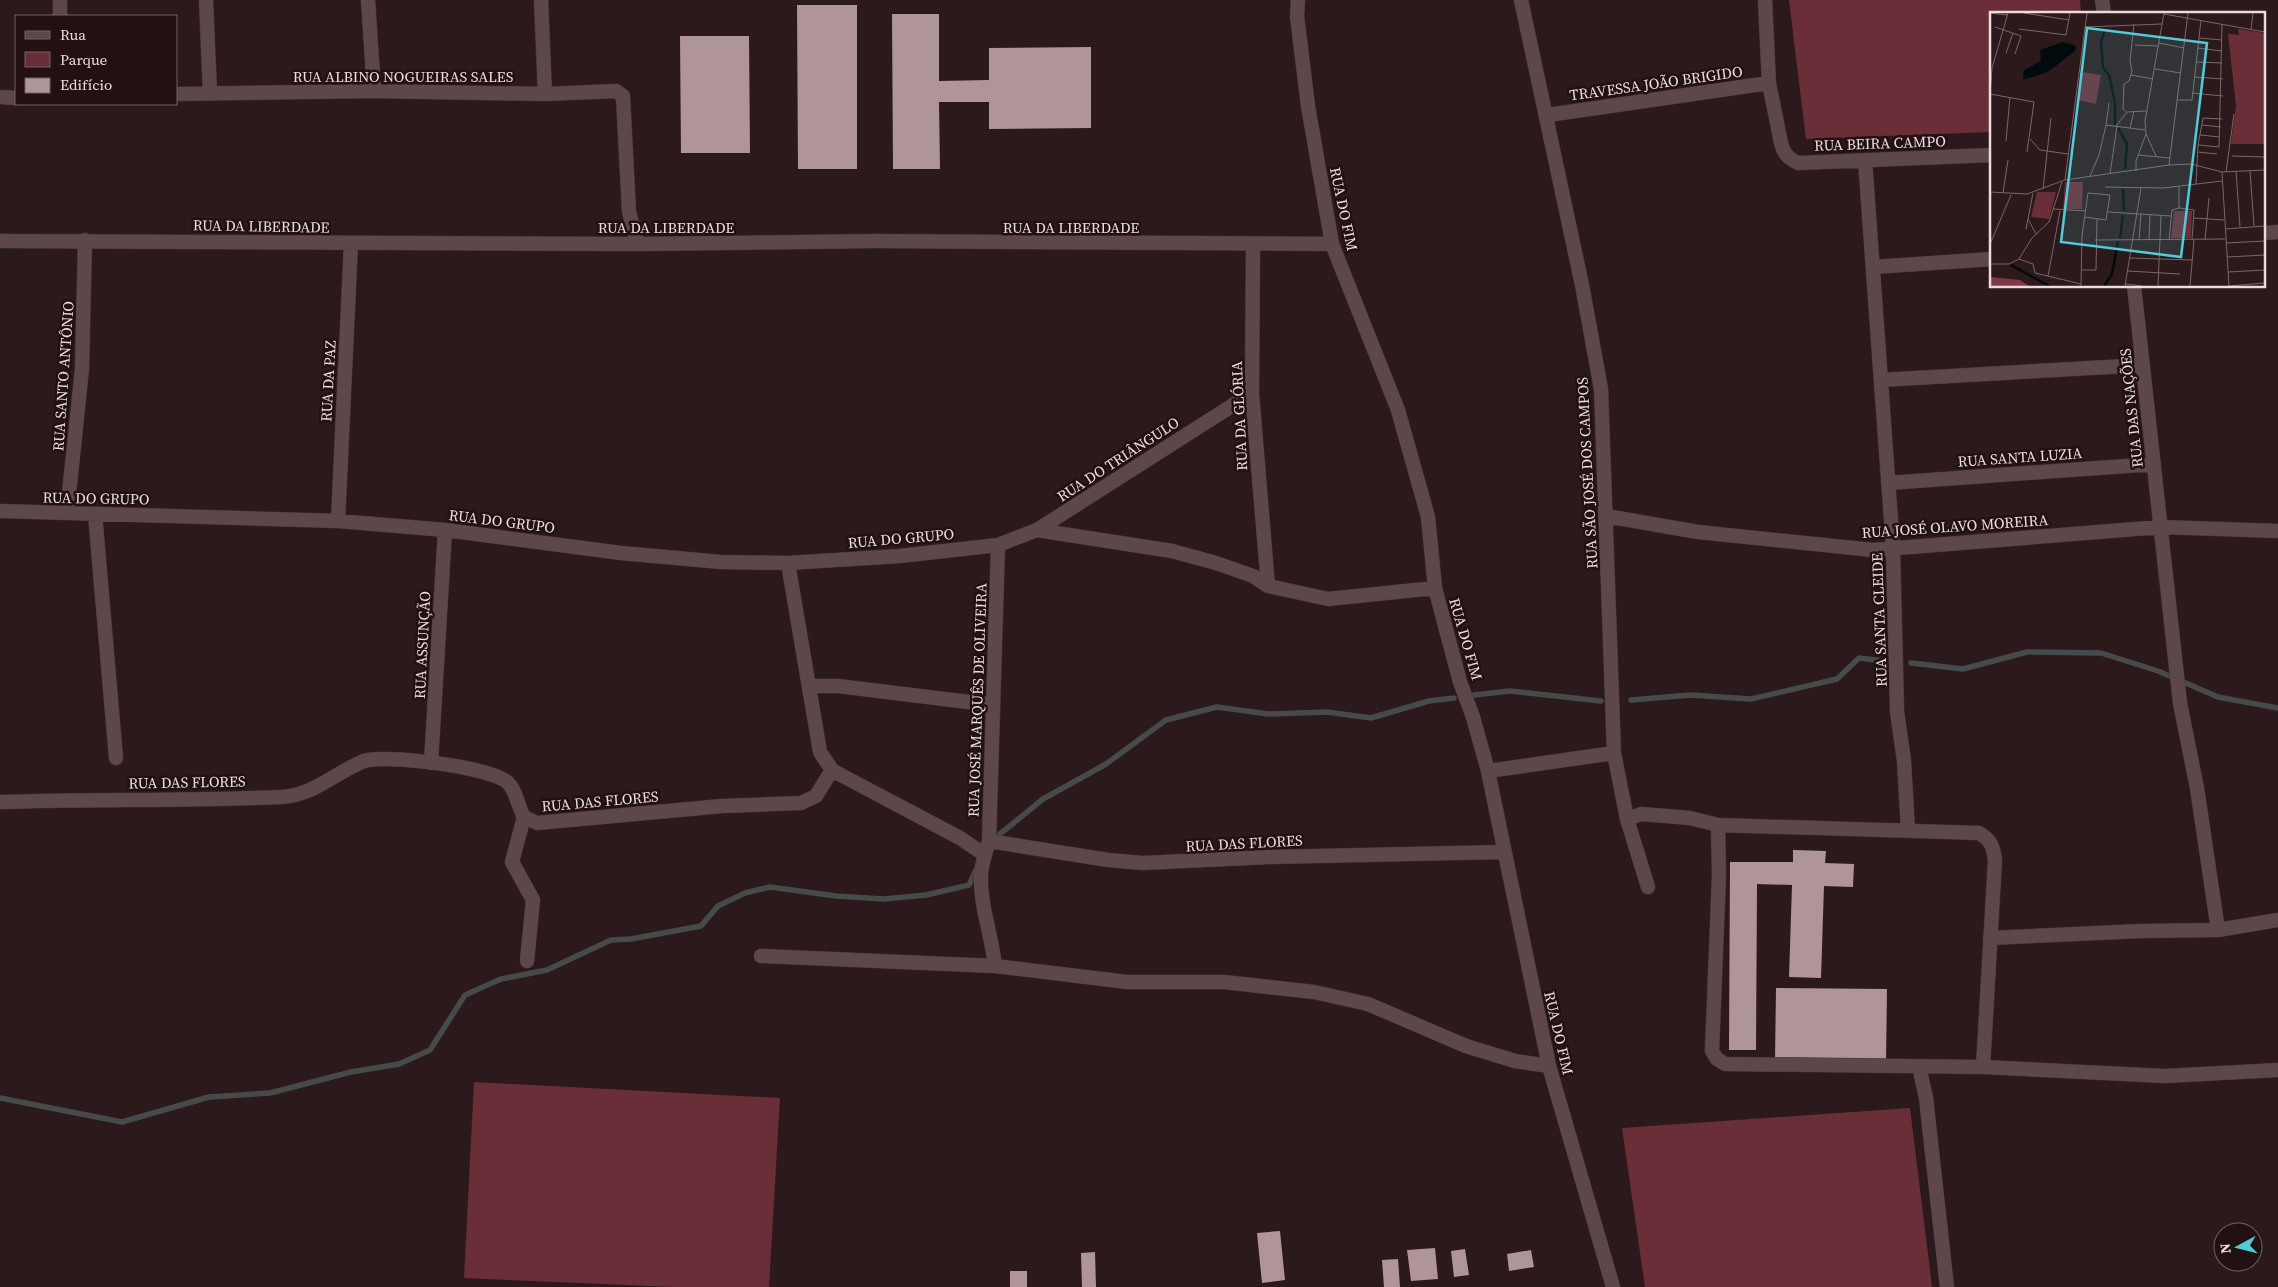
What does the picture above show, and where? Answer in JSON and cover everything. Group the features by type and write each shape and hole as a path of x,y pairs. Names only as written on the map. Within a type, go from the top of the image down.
{"street":[{"path":"60,0 60,15"},
{"path":"206,0 210,93"},
{"path":"368,0 374,91"},
{"path":"541,0 545,94"},
{"name":"RUA DO FIM","path":"1298,0 1297,16 1308,106 1332,244 1398,410 1428,517 1435,588 1460,682 1473,717 1488,771 1503,852 1549,1066 1613,1287"},
{"name":"RUA SÃO JOSÉ DOS CAMPOS","path":"1521,0 1548,116 1601,389 1614,753 1627,819 1648,887"},
{"path":"1765,0 1770,83"},
{"name":"TRAVESSA JOÃO BRIGIDO","path":"1548,116 1770,83"},
{"name":"RUA BEIRA CAMPO","path":"1770,83 1784,153 1798,163 1990,154"},
{"name":"RUA ALBINO NOGUEIRAS SALES","path":"178,94 374,91 545,94 616,91 622,96 623,102 629,212 638,244"},
{"path":"0,97 15,98"},
{"name":"RUA SANTA CLEIDE","path":"1865,160 1893,548 1897,711 1904,761 1908,830"},
{"name":"RUA SANTO ANTÔNIO","path":"67,513 82,369 85,240"},
{"name":"RUA DA LIBERDADE","path":"0,241 638,244 876,241 1332,244"},
{"name":"RUA DA PAZ","path":"338,521 351,243"},
{"name":"RUA DA GLÓRIA","path":"1253,244 1252,393 1268,586"},
{"path":"1873,267 1990,258"},
{"name":"RUA DAS NAÇÕES","path":"2134,288 2180,704 2197,788 2218,930"},
{"path":"1881,380 2143,365"},
{"name":"RUA DO TRIÂNGULO","path":"998,545 1037,530 1252,393"},
{"name":"RUA SANTA LUZIA","path":"1888,483 2154,464"},
{"name":"RUA DO GRUPO","path":"0,511 338,521 445,530 721,562 788,563 900,556 998,545"},
{"path":"95,514 116,758"},
{"name":"RUA JOSÉ OLAVO MOREIRA","path":"1606,516 1698,532 1835,548 1873,550 2161,527 2278,531"},
{"name":"RUA ASSUNÇÃO","path":"431,763 445,530"},
{"path":"1037,530 1172,551 1253,576 1268,586 1328,599 1435,588"},
{"name":"RUA JOSÉ MARQUÊS DE OLIVEIRA","path":"995,966 993,945 985,917 981,875 989,841 998,545"},
{"path":"788,563 820,752 832,770 971,844 985,856"},
{"path":"809,686 838,686 993,705"},
{"path":"1488,771 1614,753"},
{"name":"RUA DAS FLORES","path":"0,802 284,797 307,791 365,761 388,758 494,774 510,784 524,817 537,823 722,806 801,803 816,796 832,770"},
{"path":"1627,819 1641,814 1690,818 1718,825 1978,833 1988,838 1994,847 1995,860 1983,1067"},
{"path":"524,817 512,862 533,900 527,961"},
{"path":"1718,825 1719,874 1712,1051 1717,1059 1725,1064 1983,1067 2150,1076 2278,1070"},
{"name":"RUA DAS FLORES","path":"989,841 1108,860 1143,863 1287,856 1503,852"},
{"path":"1990,938 2141,931 2218,930 2278,920"},
{"path":"761,956 995,966 1127,982 1224,982 1314,992 1368,1004 1474,1049 1515,1061 1549,1066"},
{"path":"1919,1066 1926,1098 1947,1287"}],"green space":[{"path":"1789,0 2080,0 2081,12 1990,12 1990,132 1806,139"},
{"path":"474,1082 780,1098 769,1287 673,1287 464,1278"},
{"path":"1910,1108 1932,1287 1645,1287 1622,1128"}],"building":[{"path":"797,5 857,5 857,169 798,169"},
{"path":"892,14 939,14 939,81 989,80 989,48 1091,47 1091,128 989,129 989,102 939,102 940,169 893,169"},
{"path":"680,36 749,36 750,153 681,153"},
{"path":"1793,850 1826,851 1825,863 1854,864 1853,887 1824,886 1821,978 1789,977 1792,885 1757,884 1756,1050 1729,1050 1730,862 1793,862"},
{"path":"1776,988 1887,989 1886,1061 1775,1060"},
{"path":"1280,1231 1285,1280 1262,1283 1257,1233"},
{"path":"1435,1248 1438,1279 1411,1281 1407,1250"},
{"path":"1465,1249 1469,1275 1454,1277 1451,1251"},
{"path":"1531,1250 1534,1267 1509,1271 1507,1254"},
{"path":"1095,1252 1096,1287 1082,1287 1081,1253"},
{"path":"1398,1259 1400,1287 1384,1287 1382,1260"},
{"path":"1010,1271 1027,1271 1027,1287 1010,1287"}],"waterway":[{"path":"1911,663 1963,669 2027,652 2101,653 2158,671 2218,697 2278,708"},
{"path":"1631,700 1690,695 1751,699 1837,679 1859,658 1884,661"},
{"path":"1474,695 1510,691 1601,701"},
{"path":"1000,834 1043,799 1106,764 1166,720 1217,707 1268,714 1327,712 1371,718 1429,701 1454,698"},
{"path":"0,1098 122,1122 209,1097 270,1093 351,1072 399,1064 430,1050 465,995 501,979 547,970 611,940 631,939 701,926 718,906 745,893 770,887 836,896 884,899 926,895 969,885 976,870"}]}
